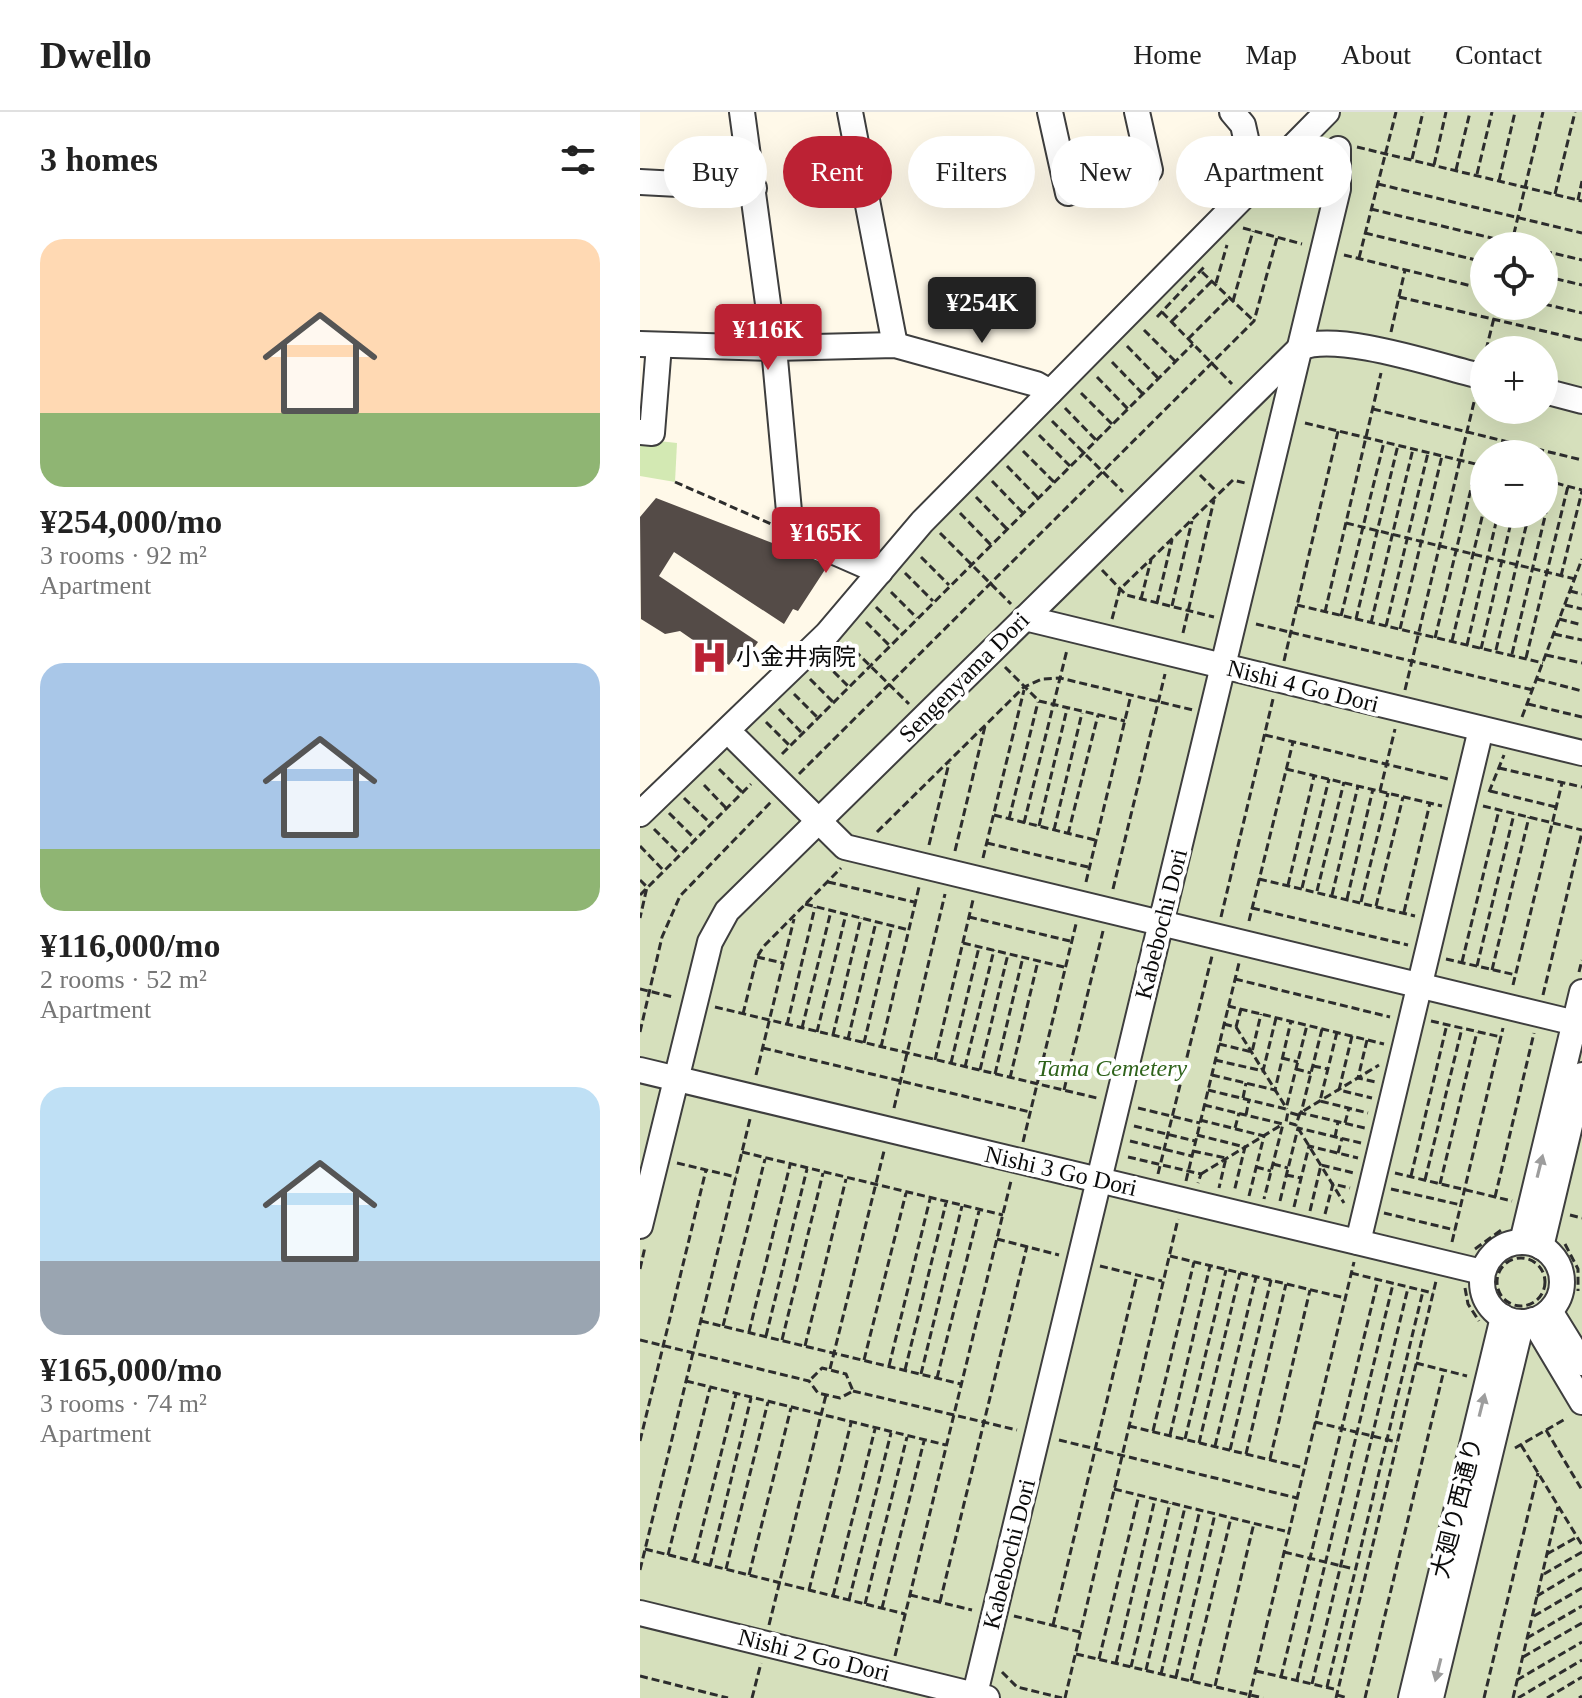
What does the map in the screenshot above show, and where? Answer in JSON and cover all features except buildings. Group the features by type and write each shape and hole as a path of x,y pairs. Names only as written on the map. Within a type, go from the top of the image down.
{"street":[{"path":"742,112 746,136"},
{"path":"850,112 895,345"},
{"path":"1050,112 1068,193 1150,170 1137,112"},
{"path":"1232,112 1243,125 1245,136"},
{"path":"1301,136 1322,114"},
{"path":"640,182 664,183"},
{"path":"756,208 774,348 791,533 884,581"},
{"path":"645,820 827,634 884,581 922,522 1058,400 1233,208"},
{"name":"Kabebochi Dori","path":"979,1697 1038,1435 1333,208"},
{"path":"1300,348 1326,341 1388,346 1470,380"},
{"path":"640,432 652,433 650,344 774,348 895,345 1036,384 1058,400"},
{"name":"Sengenyama Dori","path":"644,1232 676,1079 714,930 727,911 1020,613 1300,348"},
{"path":"1558,395 1582,401"},
{"name":"Nishi 4 Go Dori","path":"1020,613 1224,666 1277,686 1582,753"},
{"path":"1356,1250 1357,1209 1380,1149 1435,921 1473,799 1481,729"},
{"path":"737,740 845,847 1563,1020"},
{"path":"1531,1242 1531,1206 1582,992"},
{"name":"Nishi 3 Go Dori","path":"640,1070 1099,1180 1356,1250 1473,1267"},
{"path":"1531,1242 1582,1075"},
{"path":"1547,1304 1484,1296 1473,1267 1500,1248 1531,1242 1551,1255 1560,1268 1547,1304 1579,1407"},
{"path":"1547,1304 1582,1363"},
{"name":"大廻り西通り","path":"1431,1698 1442,1612 1475,1475 1547,1304"},
{"name":"大廻り西通り","path":"1411,1698 1442,1612"},
{"name":"Nishi 2 Go Dori","path":"640,1613 979,1697"}],"path":[{"path":"1359,258 1396,112"},
{"path":"1412,160 1423,112"},
{"path":"1434,165 1446,112"},
{"path":"1456,170 1470,112"},
{"path":"1477,175 1492,112"},
{"path":"1499,181 1515,112"},
{"path":"1515,232 1543,112"},
{"path":"1555,194 1575,112"},
{"path":"1352,147 1580,200 1582,181"},
{"path":"1378,184 1582,233"},
{"path":"1371,209 1470,234"},
{"path":"1232,226 1470,286"},
{"path":"1188,339 1231,299 1253,231"},
{"path":"1365,233 1470,259"},
{"path":"640,1032 667,921 680,896 1254,321 1277,238"},
{"path":"1171,322 1214,283 1228,240"},
{"path":"1558,254 1582,260"},
{"path":"1325,612 1405,270"},
{"path":"1202,272 1254,321"},
{"path":"1558,279 1582,285"},
{"path":"1399,297 1470,314"},
{"path":"1558,307 1582,313"},
{"path":"1162,312 1237,389"},
{"path":"1497,320 1582,340"},
{"path":"1144,330 1176,362"},
{"path":"640,895 1193,344"},
{"path":"1127,346 1159,379"},
{"path":"1112,362 1143,395"},
{"path":"1097,377 1128,409"},
{"path":"1081,393 1112,425"},
{"path":"1058,400 1097,441"},
{"path":"1373,409 1582,460"},
{"path":"1283,418 1470,462"},
{"path":"1403,697 1470,420"},
{"path":"1052,421 1128,497"},
{"path":"1157,1181 1338,431"},
{"path":"1039,435 1070,467"},
{"path":"1341,616 1384,442"},
{"path":"1356,619 1398,445"},
{"path":"1371,623 1413,449"},
{"path":"1023,451 1055,482"},
{"path":"1386,626 1428,453"},
{"path":"1400,629 1442,456"},
{"path":"1007,466 1039,499"},
{"path":"1195,469 1217,495"},
{"path":"1107,638 1120,589 1233,480 1266,489"},
{"path":"992,481 1023,514"},
{"path":"675,482 791,533"},
{"path":"1558,484 1582,490 1561,576"},
{"path":"1526,659 1568,486"},
{"path":"1435,638 1470,493"},
{"path":"1181,642 1217,495"},
{"path":"976,497 1007,529"},
{"path":"960,513 991,545"},
{"path":"1172,606 1193,518"},
{"path":"1346,523 1547,573 1582,577"},
{"path":"1452,642 1479,528"},
{"path":"1467,645 1495,528"},
{"path":"1481,649 1510,528"},
{"path":"1496,652 1526,528"},
{"path":"1511,656 1542,528"},
{"path":"940,533 1020,613"},
{"path":"1157,603 1172,538"},
{"path":"921,557 950,586"},
{"path":"1141,599 1151,559"},
{"path":"1520,723 1582,560"},
{"path":"1097,565 1126,595 1223,619"},
{"path":"905,573 934,602"},
{"path":"884,581 918,619"},
{"path":"1570,591 1582,594"},
{"path":"873,604 903,634"},
{"path":"1297,605 1543,663"},
{"path":"1565,605 1582,609"},
{"path":"861,617 890,646"},
{"path":"1559,619 1582,625"},
{"path":"1250,623 1533,690"},
{"path":"1554,634 1582,640"},
{"path":"840,637 914,709"},
{"path":"1024,823 1069,642"},
{"path":"1546,655 1582,663"},
{"path":"820,658 849,687"},
{"path":"999,662 1039,701 1125,721"},
{"path":"1064,1090 1167,667"},
{"path":"804,673 833,703"},
{"path":"743,1014 757,957 805,904 1024,687 1042,679 1060,678 1200,712"},
{"path":"1537,679 1582,691"},
{"path":"788,689 818,718"},
{"path":"1009,819 1039,701"},
{"path":"773,704 802,733"},
{"path":"1528,704 1582,717"},
{"path":"1039,826 1068,708"},
{"path":"1054,830 1083,711"},
{"path":"1068,834 1098,715"},
{"path":"761,717 790,746"},
{"path":"1380,791 1397,722"},
{"path":"893,1116 986,726"},
{"path":"1265,735 1387,764 1499,810 1582,830"},
{"path":"1184,1188 1293,742"},
{"path":"1473,799 1499,768 1506,748"},
{"path":"881,1047 949,761"},
{"path":"714,763 743,792"},
{"path":"1499,768 1582,787"},
{"path":"1286,769 1430,803 1473,799 1556,807"},
{"path":"1287,886 1314,776"},
{"path":"698,779 727,808"},
{"path":"1302,889 1329,779"},
{"path":"1317,893 1344,782"},
{"path":"1332,897 1358,786"},
{"path":"1346,900 1373,789"},
{"path":"1361,904 1388,793"},
{"path":"682,795 711,824"},
{"path":"1376,907 1403,797"},
{"path":"1404,914 1430,803"},
{"path":"1462,962 1499,810"},
{"path":"666,811 696,840"},
{"path":"1477,966 1514,814"},
{"path":"994,815 1096,840"},
{"path":"1492,970 1529,817"},
{"path":"645,820 680,855"},
{"path":"987,843 1089,867"},
{"path":"640,846 664,871"},
{"path":"1259,879 1435,921"},
{"path":"640,880 647,887"},
{"path":"828,882 915,903"},
{"path":"640,918 647,887"},
{"path":"805,904 909,930"},
{"path":"787,1025 815,907"},
{"path":"1252,908 1516,975"},
{"path":"802,1028 831,911"},
{"path":"817,1032 846,914"},
{"path":"755,1082 795,915"},
{"path":"969,917 1072,941"},
{"path":"833,1035 861,918"},
{"path":"848,1039 876,922"},
{"path":"864,1043 892,926"},
{"path":"963,943 1065,968"},
{"path":"951,1063 979,947"},
{"path":"965,1067 994,950"},
{"path":"980,1070 1008,954"},
{"path":"757,957 783,963"},
{"path":"995,1074 1023,957"},
{"path":"1010,1078 1038,961"},
{"path":"1235,979 1501,1037"},
{"path":"640,989 681,999"},
{"path":"708,1005 1103,1100"},
{"path":"1228,1006 1404,1049"},
{"path":"1236,1027 1241,1009"},
{"path":"1252,1052 1261,1014"},
{"path":"1263,1071 1276,1018"},
{"path":"1275,1090 1291,1021"},
{"path":"1224,1024 1236,1027 1287,1110"},
{"path":"1411,1177 1447,1024"},
{"path":"1263,1207 1307,1025"},
{"path":"1425,1180 1462,1028"},
{"path":"1278,1208 1322,1029"},
{"path":"1320,1101 1337,1032"},
{"path":"1440,1184 1477,1032"},
{"path":"1352,1036 1339,1090 1380,1149"},
{"path":"1358,1078 1367,1040"},
{"path":"1219,1044 1252,1052"},
{"path":"763,1048 1030,1112"},
{"path":"1282,1058 1298,1062"},
{"path":"1215,1060 1263,1071"},
{"path":"1300,1114 1383,1063"},
{"path":"1313,1066 1328,1069"},
{"path":"1296,1069 1311,1073"},
{"path":"1212,1075 1275,1090"},
{"path":"1243,1098 1246,1083"},
{"path":"1208,1090 1345,1123 1461,1205"},
{"path":"1246,1115 1249,1100"},
{"path":"1320,1101 1349,1108 1380,1149 1411,1177 1531,1206"},
{"path":"1204,1105 1380,1149"},
{"path":"1131,1107 1264,1136"},
{"path":"1345,1123 1349,1108"},
{"path":"640,1570 752,1111"},
{"path":"1235,1128 1239,1113"},
{"path":"1335,1137 1338,1122"},
{"path":"1196,1191 1201,1174 1284,1123"},
{"path":"1127,1124 1195,1141"},
{"path":"1297,1126 1333,1184 1357,1209 1455,1230"},
{"path":"1197,1135 1245,1147"},
{"path":"1247,1203 1264,1136"},
{"path":"1338,1153 1342,1138"},
{"path":"1123,1140 1164,1150 1226,1158"},
{"path":"830,1370 886,1144"},
{"path":"1309,1146 1338,1153 1380,1149"},
{"path":"1293,1214 1309,1146"},
{"path":"1232,1199 1245,1147"},
{"path":"1321,1165 1380,1149"},
{"path":"742,1152 1003,1215"},
{"path":"1119,1155 1201,1174"},
{"path":"723,1326 765,1157"},
{"path":"1217,1196 1226,1158"},
{"path":"671,1161 736,1177"},
{"path":"749,1332 791,1164"},
{"path":"1273,1164 1288,1168"},
{"path":"1308,1218 1321,1165"},
{"path":"1256,1167 1271,1171"},
{"path":"766,1336 807,1168"},
{"path":"640,1441 706,1170"},
{"path":"782,1340 823,1171"},
{"path":"894,1658 1012,1174"},
{"path":"1286,1175 1301,1178"},
{"path":"805,1346 846,1177"},
{"path":"1324,1222 1333,1184"},
{"path":"864,1360 907,1192"},
{"path":"889,1366 930,1197"},
{"path":"905,1370 947,1201"},
{"path":"921,1374 962,1205"},
{"path":"937,1378 979,1209"},
{"path":"1000,1669 1017,1687 1064,1698 1180,1212"},
{"path":"640,1269 644,1232"},
{"path":"1492,1233 1531,1242 1575,1260 1547,1304 1468,1304 1473,1267 1492,1233"},
{"path":"997,1239 1065,1256"},
{"path":"1531,1242 1546,1281 1536,1302 1520,1307 1505,1301 1497,1280 1510,1261 1531,1242"},
{"path":"940,1602 1027,1246"},
{"path":"1249,1696 1356,1250"},
{"path":"1170,1256 1345,1298"},
{"path":"1153,1431 1194,1262"},
{"path":"1092,1264 1164,1281"},
{"path":"1170,1435 1210,1266"},
{"path":"1185,1439 1226,1270"},
{"path":"1337,1694 1438,1272"},
{"path":"1199,1443 1240,1273"},
{"path":"1351,1273 1433,1294"},
{"path":"1053,1625 1137,1275"},
{"path":"1215,1446 1256,1277"},
{"path":"1230,1450 1271,1280"},
{"path":"1281,1677 1378,1280"},
{"path":"1246,1454 1286,1284"},
{"path":"1297,1680 1393,1284"},
{"path":"1312,1684 1408,1288"},
{"path":"1270,1459 1310,1290"},
{"path":"1327,1687 1423,1291"},
{"path":"701,1321 961,1384"},
{"path":"640,1340 809,1381 818,1393 826,1395 840,1398 853,1391 1297,1498"},
{"path":"1416,1363 1478,1379"},
{"path":"809,1381 822,1368 846,1374 853,1391"},
{"path":"1365,1698 1444,1370"},
{"path":"686,1381 946,1445"},
{"path":"668,1555 710,1387"},
{"path":"694,1561 736,1394"},
{"path":"768,1628 826,1395"},
{"path":"710,1566 752,1398"},
{"path":"726,1569 768,1402"},
{"path":"749,1575 791,1407"},
{"path":"1511,1451 1579,1407"},
{"path":"809,1590 851,1422"},
{"path":"1315,1422 1398,1442"},
{"path":"1129,1426 1304,1468"},
{"path":"833,1596 875,1428"},
{"path":"1546,1430 1582,1490"},
{"path":"849,1600 891,1432"},
{"path":"865,1604 907,1436"},
{"path":"882,1608 924,1440"},
{"path":"1521,1445 1582,1545"},
{"path":"1484,1698 1538,1473"},
{"path":"1114,1489 1289,1532"},
{"path":"1099,1659 1139,1495"},
{"path":"1116,1663 1155,1499"},
{"path":"1131,1667 1170,1503"},
{"path":"1146,1670 1185,1507"},
{"path":"1513,1698 1558,1507"},
{"path":"1161,1674 1200,1510"},
{"path":"1176,1677 1215,1514"},
{"path":"1191,1681 1231,1518"},
{"path":"1215,1686 1254,1523"},
{"path":"640,1530 649,1532"},
{"path":"1547,1554 1577,1537"},
{"path":"645,1549 905,1614"},
{"path":"1284,1552 1356,1570"},
{"path":"1542,1574 1582,1552"},
{"path":"1537,1596 1582,1569"},
{"path":"1532,1617 1582,1588"},
{"path":"910,1595 979,1611"},
{"path":"1527,1638 1582,1606"},
{"path":"1006,1614 1081,1632"},
{"path":"1522,1658 1582,1623"},
{"path":"1517,1680 1582,1642"},
{"path":"1075,1653 1263,1698"},
{"path":"752,1698 762,1658"},
{"path":"1518,1698 1582,1660"},
{"path":"1256,1671 1327,1687 1348,1698"},
{"path":"640,1676 728,1698"},
{"path":"1547,1698 1582,1677"}],"green space":[{"name":"Tama Cemetery","path":"1339,112 1582,112 1582,1698 640,1698 640,827 826,647 895,570 926,529 1244,208 1352,208 1352,136 1315,136"},
{"path":"640,439 677,443 675,482 640,476"}],"place":[{"name":"小金井病院","path":"710,657"}]}
